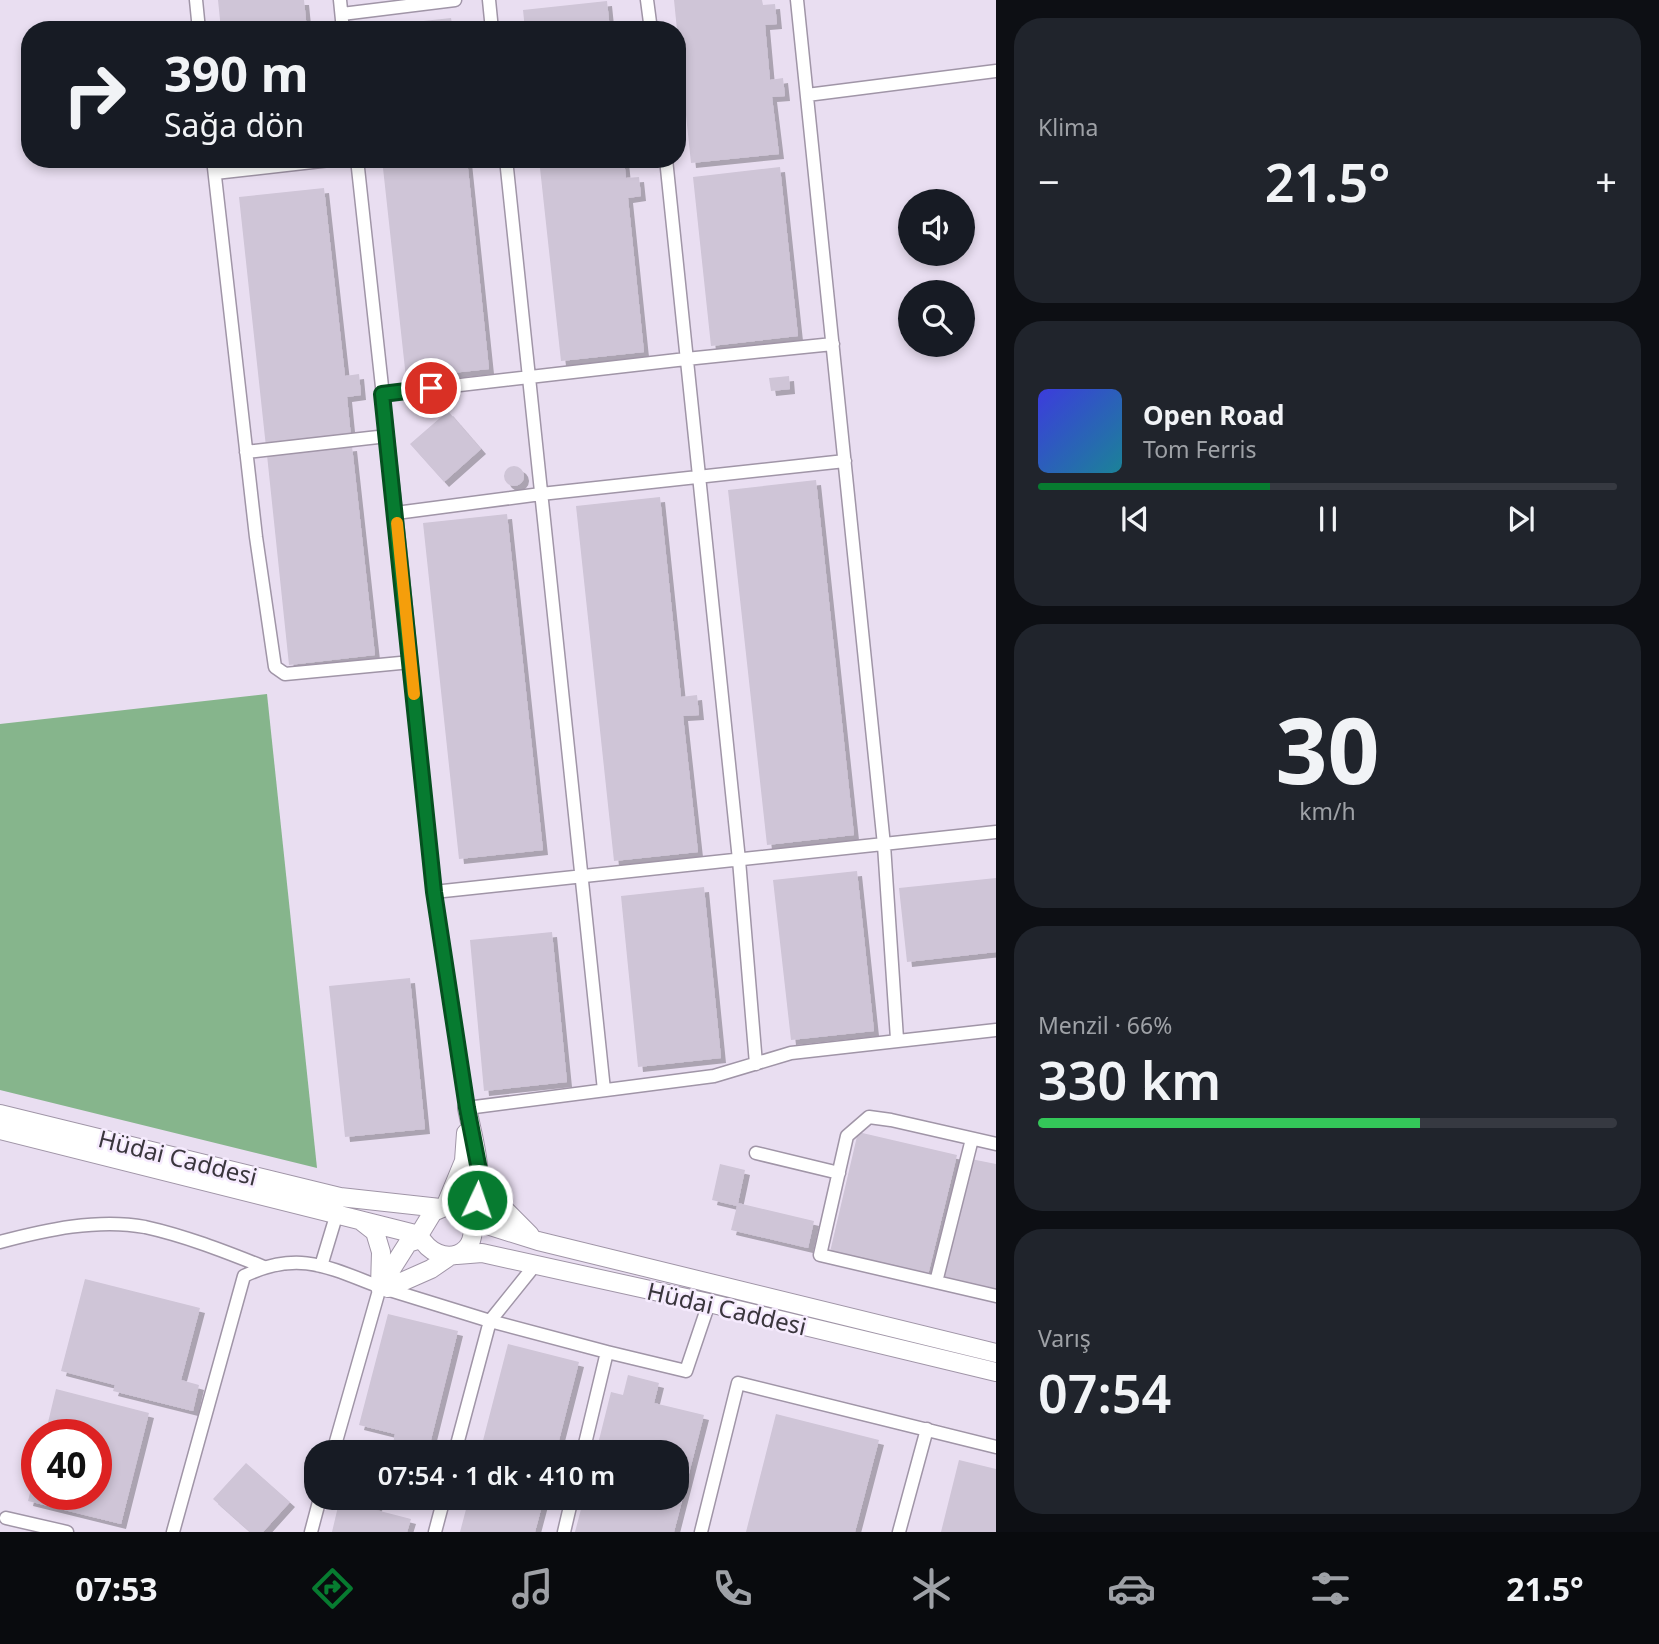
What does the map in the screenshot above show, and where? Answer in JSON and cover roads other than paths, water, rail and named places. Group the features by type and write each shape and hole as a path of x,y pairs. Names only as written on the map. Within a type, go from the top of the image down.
{"street":[{"path":"196,0 198,21"},
{"path":"340,0 342,21"},
{"path":"342,14 456,0"},
{"path":"489,0 491,21"},
{"path":"648,0 650,21"},
{"path":"797,0 884,845 898,1040"},
{"path":"807,95 996,71"},
{"path":"215,168 246,452 275,667 285,674 411,662"},
{"path":"215,173 259,168"},
{"path":"358,168 434,892 480,1175 477,1200 470,1217"},
{"path":"507,168 604,1090"},
{"path":"667,168 739,860 756,1064"},
{"path":"382,394 833,344"},
{"path":"246,452 387,436"},
{"path":"396,513 541,494 845,461"},
{"path":"434,892 996,832"},
{"path":"467,1108 714,1076 791,1053 996,1030"},
{"path":"337,1440 384,1288 408,1243 420,1237 427,1219 442,1207 464,1161 467,1108"},
{"name":"Hüdai Caddesi","path":"0,1114 340,1197 442,1207"},
{"path":"996,1144 869,1116 847,1136 820,1255 996,1296"},
{"name":"Hüdai Caddesi","path":"0,1130 337,1213 420,1237"},
{"path":"936,1282 972,1139"},
{"path":"756,1153 839,1173"},
{"path":"480,1175 514,1222 538,1241"},
{"path":"384,1288 464,1252 472,1240 474,1227 470,1217 455,1207 442,1207"},
{"path":"321,1266 337,1213"},
{"name":"Hüdai Caddesi","path":"470,1217 538,1241 996,1353"},
{"path":"356,1218 375,1232 381,1252 384,1288"},
{"path":"0,1242 45,1230 79,1225 144,1227 218,1248 264,1267"},
{"path":"420,1237 430,1250 454,1256"},
{"name":"Hüdai Caddesi","path":"454,1256 482,1253 709,1303 996,1372"},
{"path":"173,1532 244,1276 264,1267 293,1262 321,1266 490,1321 687,1371 709,1303"},
{"path":"458,1440 490,1321 535,1265"},
{"path":"586,1440 607,1352"},
{"path":"701,1532 738,1383 996,1447"},
{"path":"899,1532 927,1429"},
{"path":"311,1532 317,1510"},
{"path":"435,1532 441,1510"},
{"path":"564,1532 569,1510"},
{"path":"6,1518 67,1532"}]}
